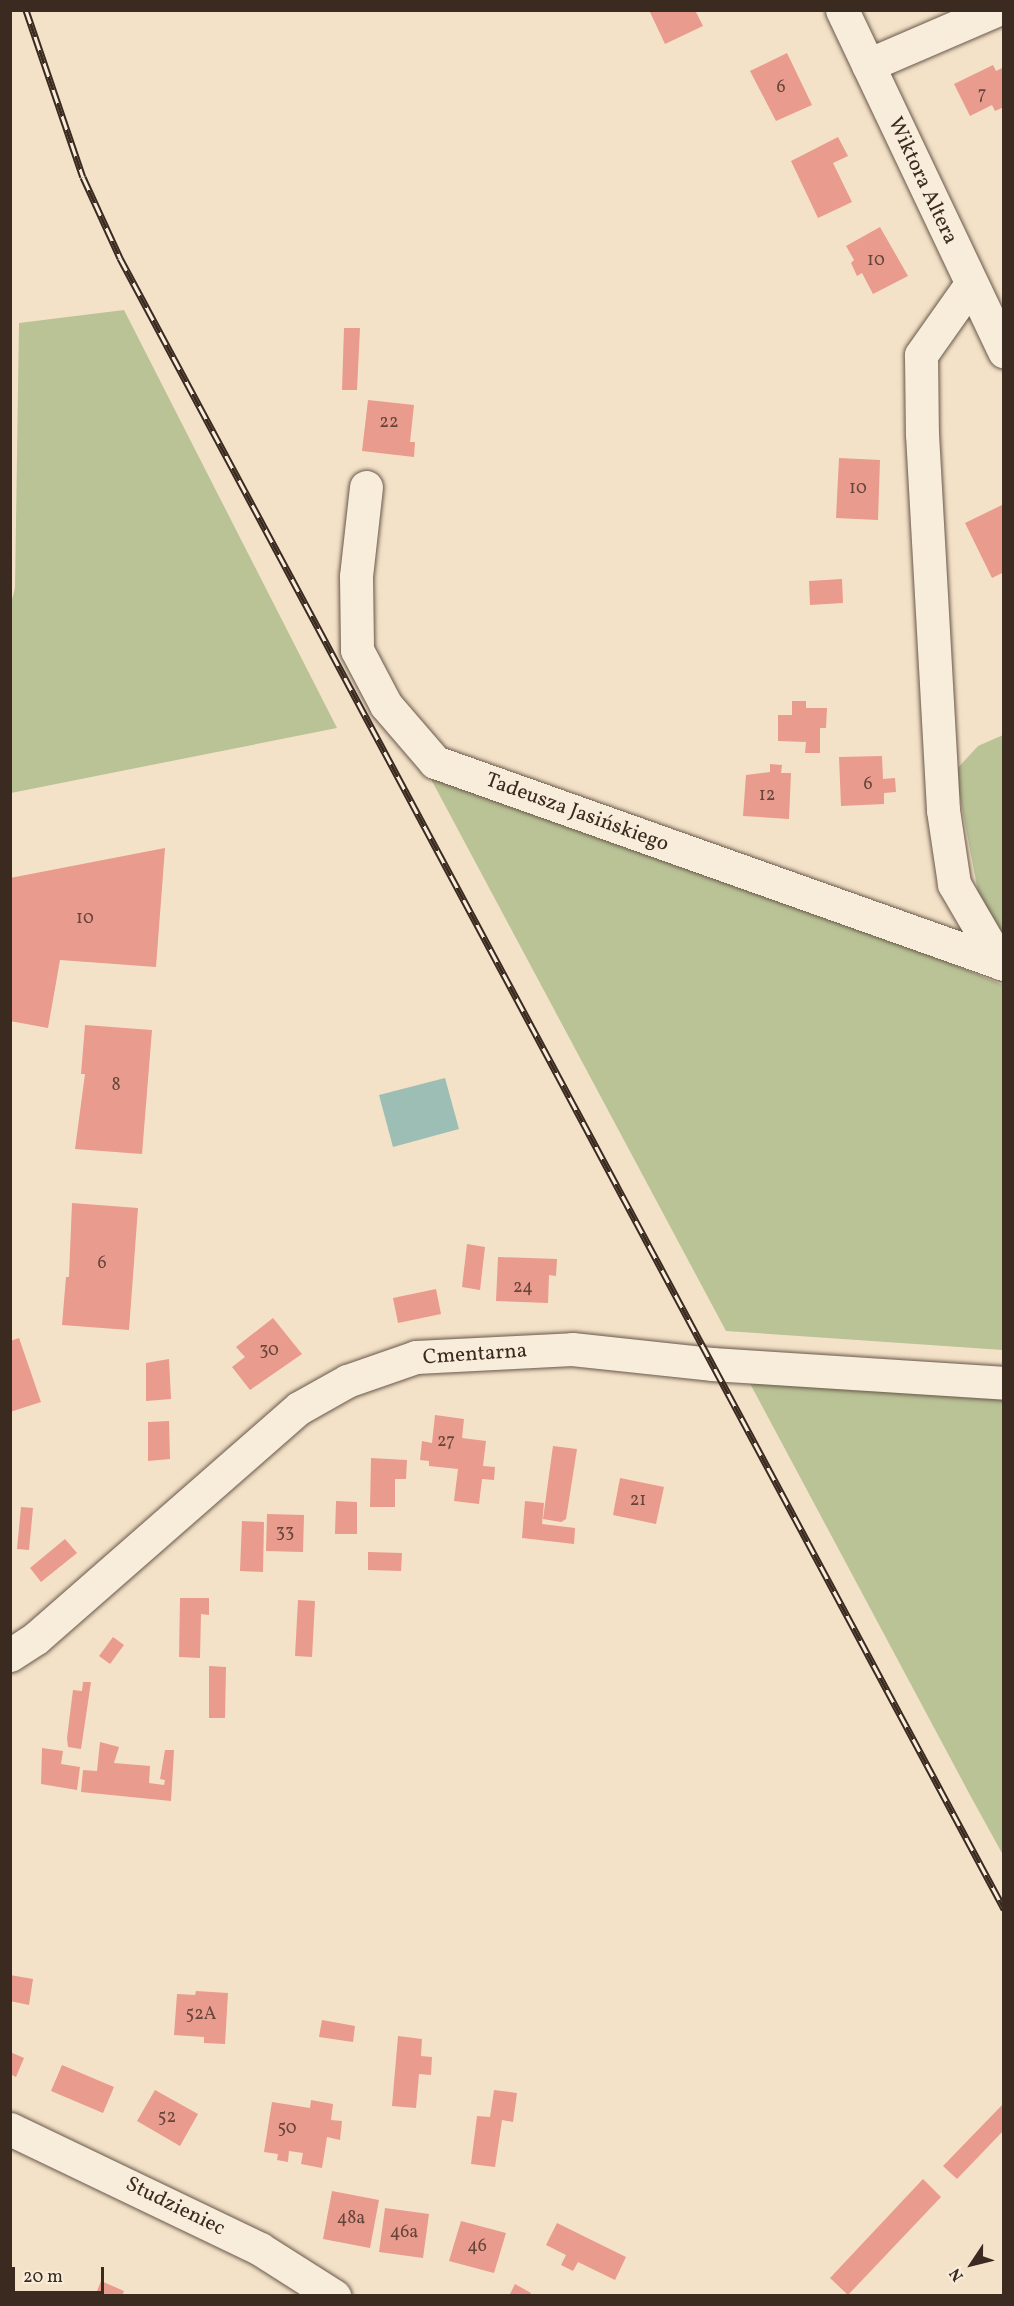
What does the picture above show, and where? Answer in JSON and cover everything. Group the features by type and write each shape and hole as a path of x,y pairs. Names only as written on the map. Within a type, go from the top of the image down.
{"street":[{"name":"Wiktora Altera","path":"842,10 970,284 1004,351"},
{"path":"868,65 996,10"},
{"path":"970,284 921,355 922,434 943,810 954,884 1002,964"},
{"name":"Tadeusza Jasińskiego","path":"366,487 356,576 357,650 386,705 435,762 1002,964"},
{"name":"Cmentarna","path":"10,1655 36,1638 299,1408 346,1381 416,1358 572,1349 713,1364 1004,1383"},
{"name":"Studzieniec","path":"10,2129 260,2249 334,2295"}],"green space":[{"path":"124,310 337,728 11,793 10,607 15,588 19,323"},
{"path":"1003,735 1003,936 980,902 955,771 978,746"},
{"path":"425,768 894,940 1003,985 1003,1350 726,1331"},
{"path":"746,1376 1003,1397 1003,1855 970,1795"}],"water":[{"path":"445,1078 459,1129 393,1147 379,1095"}],"building":[{"path":"649,10 695,10 703,26 665,44"},
{"path":"787,53 812,105 776,121 750,71"},
{"path":"993,65 996,71 1004,67 1004,107 995,111 992,105 970,116 954,84"},
{"path":"838,137 848,156 833,163 852,202 818,218 791,161"},
{"path":"880,227 908,276 873,294 862,273 857,276 851,263 854,260 846,246"},
{"path":"344,328 360,328 357,390 342,390"},
{"path":"368,400 414,405 410,442 415,442 414,457 362,451"},
{"path":"839,458 880,460 878,520 836,518"},
{"path":"1004,504 1004,572 992,578 965,523"},
{"path":"842,579 843,603 810,605 809,581"},
{"path":"792,701 806,701 806,708 827,708 826,728 820,728 820,753 805,753 806,742 778,741 778,715 792,715"},
{"path":"882,756 883,779 895,778 896,792 884,793 884,804 841,806 839,757"},
{"path":"770,764 782,765 781,773 791,773 789,819 743,816 746,775 770,772"},
{"path":"165,848 156,967 60,960 48,1028 10,1021 10,878"},
{"path":"85,1025 152,1030 142,1154 75,1149 85,1074 81,1074"},
{"path":"72,1203 138,1208 129,1330 62,1325 66,1277 69,1277"},
{"path":"467,1244 485,1247 480,1290 462,1287"},
{"path":"498,1257 557,1259 556,1276 549,1275 548,1303 496,1301"},
{"path":"436,1289 441,1314 398,1323 393,1298"},
{"path":"273,1318 302,1354 250,1390 232,1367 245,1357 236,1347"},
{"path":"19,1338 41,1402 10,1412 10,1341"},
{"path":"169,1359 171,1399 146,1401 146,1363"},
{"path":"435,1415 464,1419 462,1438 486,1441 483,1466 495,1467 494,1480 482,1479 479,1504 454,1501 458,1469 429,1466 429,1461 420,1460 422,1441 432,1443"},
{"path":"169,1421 170,1459 148,1461 148,1422"},
{"path":"553,1446 577,1449 566,1519 561,1522 543,1519"},
{"path":"371,1458 407,1460 406,1479 395,1479 395,1507 370,1507"},
{"path":"620,1478 664,1487 656,1524 613,1515"},
{"path":"336,1501 357,1502 357,1534 335,1534"},
{"path":"525,1501 544,1503 542,1524 575,1528 574,1544 522,1538"},
{"path":"21,1507 33,1508 29,1550 17,1549"},
{"path":"267,1514 304,1515 303,1552 266,1551"},
{"path":"242,1521 264,1522 263,1572 240,1571"},
{"path":"65,1539 77,1553 41,1582 30,1568"},
{"path":"368,1552 402,1553 401,1571 368,1570"},
{"path":"180,1598 209,1598 209,1615 201,1614 200,1658 179,1657"},
{"path":"298,1600 315,1601 312,1657 295,1656"},
{"path":"113,1637 124,1645 110,1664 99,1656"},
{"path":"209,1666 226,1667 225,1718 209,1718"},
{"path":"83,1682 91,1682 81,1749 68,1747 67,1738 73,1690 82,1691"},
{"path":"100,1742 119,1747 114,1763 150,1766 149,1783 164,1785 165,1780 160,1779 165,1750 174,1750 171,1801 81,1792 83,1770 97,1771"},
{"path":"42,1748 63,1751 61,1764 80,1767 77,1790 41,1784"},
{"path":"10,1975 33,1979 29,2005 10,2001"},
{"path":"196,1991 228,1993 225,2044 204,2043 204,2037 174,2035 177,1994 195,1995"},
{"path":"322,2020 355,2026 353,2042 319,2037"},
{"path":"398,2036 422,2039 421,2056 432,2057 431,2075 419,2074 416,2108 392,2106"},
{"path":"10,2052 24,2058 16,2077 10,2074"},
{"path":"62,2065 114,2087 103,2113 51,2091"},
{"path":"155,2090 198,2114 180,2146 137,2121"},
{"path":"494,2090 517,2093 513,2122 502,2120 495,2167 471,2164 477,2116 490,2117"},
{"path":"311,2100 333,2104 331,2120 342,2121 340,2140 327,2137 322,2168 301,2164 303,2153 289,2151 288,2162 277,2160 278,2154 264,2152 272,2102 310,2108"},
{"path":"1004,2103 1004,2130 957,2179 943,2166"},
{"path":"923,2179 941,2197 848,2295 830,2278"},
{"path":"332,2191 379,2200 370,2248 323,2239"},
{"path":"385,2208 429,2214 423,2258 379,2252"},
{"path":"461,2221 506,2233 494,2273 449,2261"},
{"path":"557,2223 626,2257 615,2280 578,2262 573,2271 561,2265 566,2255 546,2245"},
{"path":"101,2281 124,2291 122,2296 95,2296"},
{"path":"515,2284 531,2293 530,2296 509,2296"}],"railway":[{"path":"26,10 83,177 120,258 1004,1909"}]}
